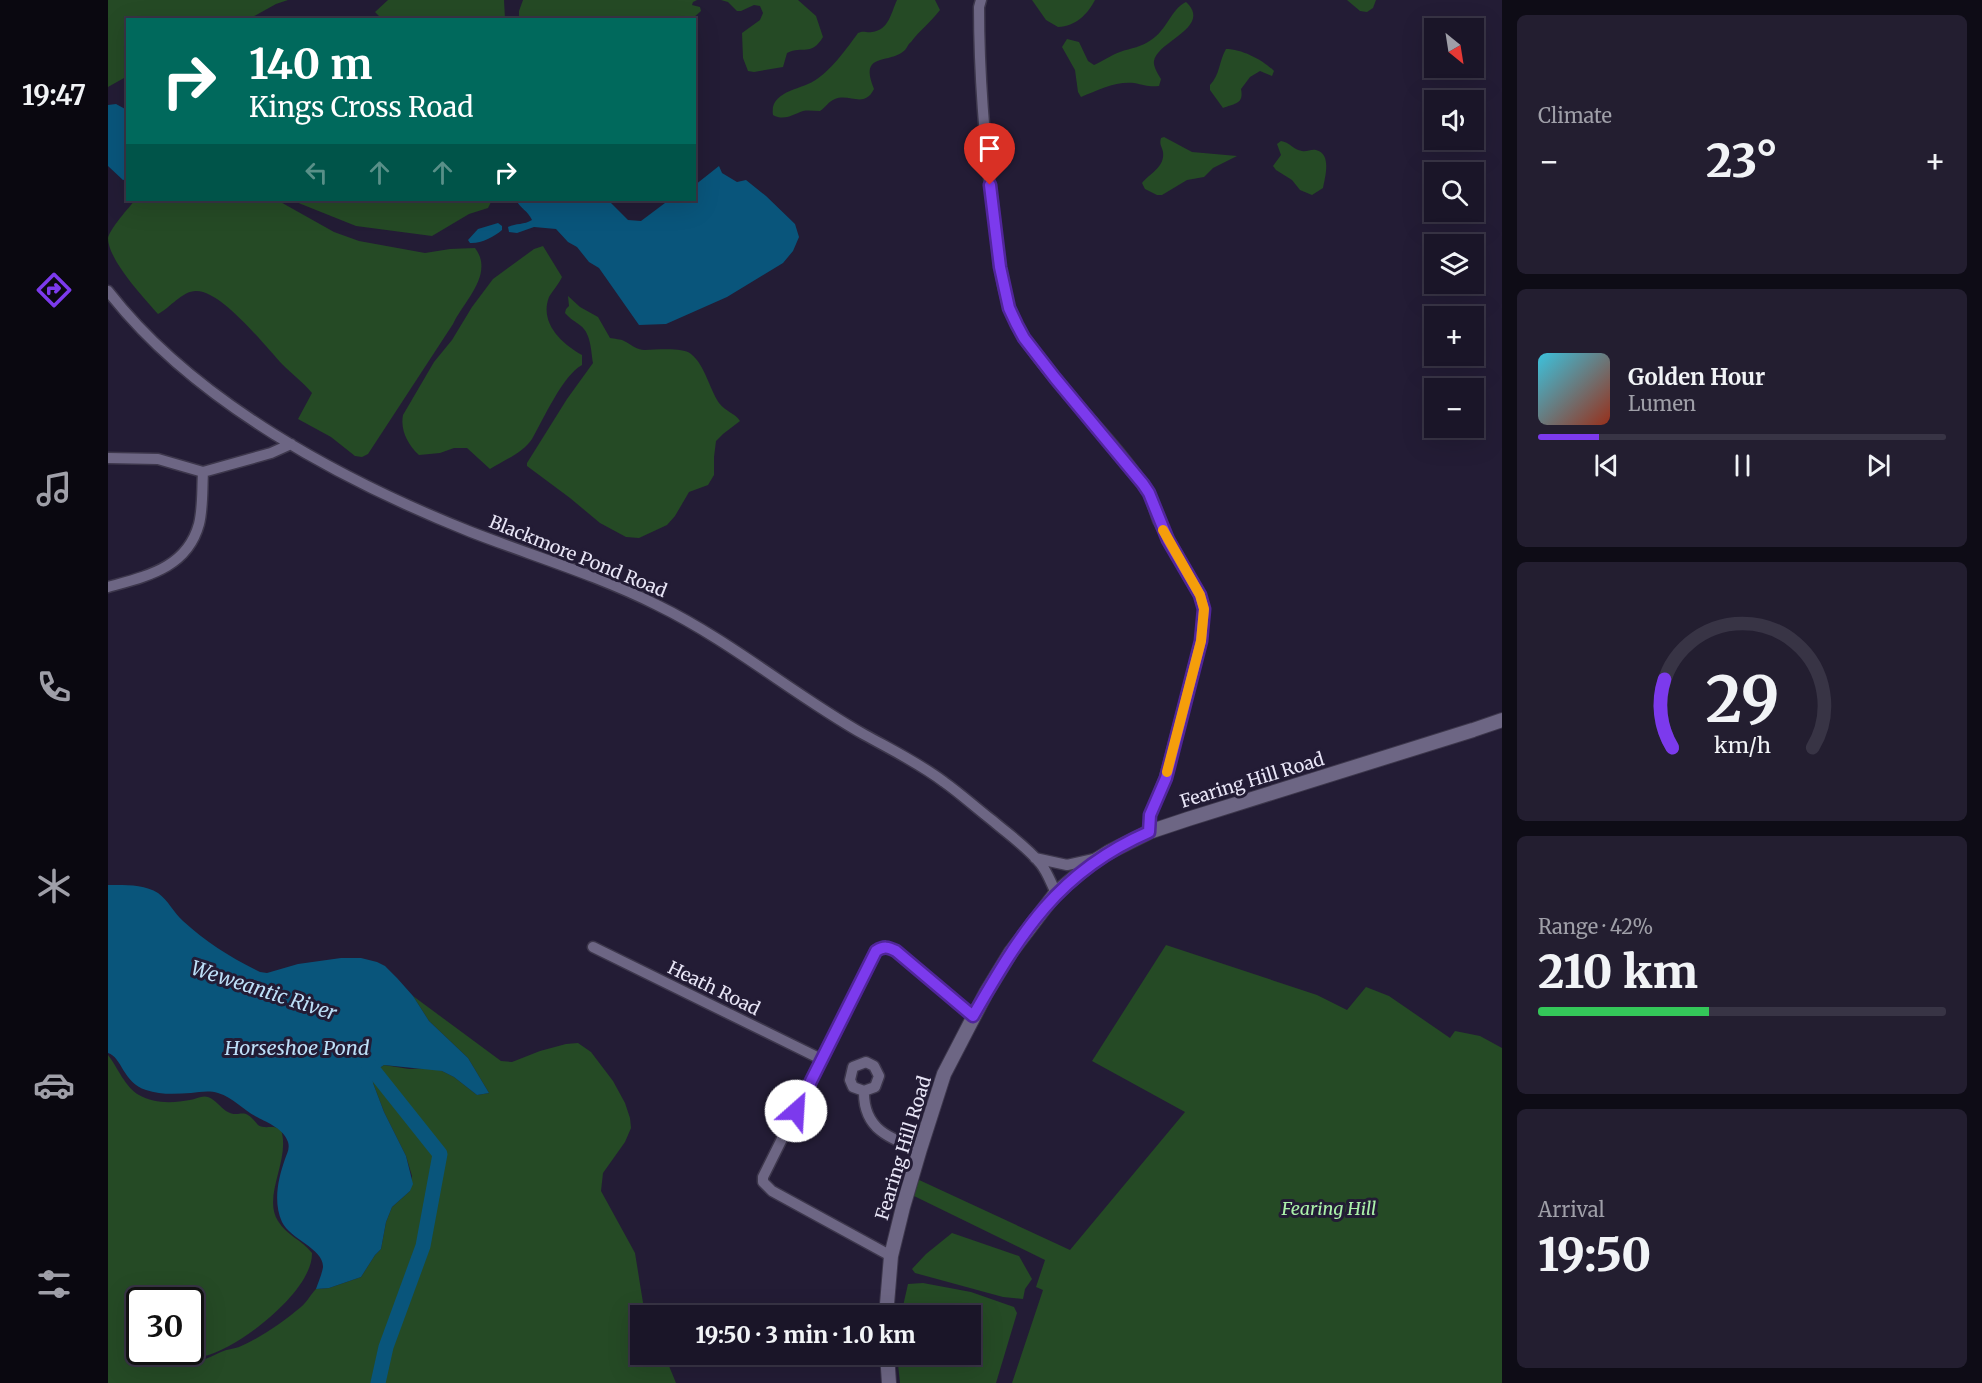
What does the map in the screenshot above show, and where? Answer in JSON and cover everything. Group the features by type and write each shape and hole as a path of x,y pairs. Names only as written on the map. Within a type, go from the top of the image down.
{"main road":[{"name":"Fearing Hill Road","path":"887,1305 891,1256 903,1207 944,1074 973,1016 1011,952 1056,893 1102,856 1149,832 1502,720"},
{"path":"888,1365 889,1383"}],"street":[{"path":"981,0 979,67 985,141 1000,267 1009,308 1024,338 1149,493 1158,520 1200,595 1204,609 1201,641 1166,778 1150,815 1149,832"},
{"name":"Blackmore Pond Road","path":"108,291 141,328 183,368 236,410 291,444 352,477 470,531 597,578 657,604 708,632 823,710 944,781 1035,858 1047,873 1056,893"},
{"path":"108,458 158,459 203,472 271,453 291,444"},
{"path":"108,587 161,570 187,551 199,524 203,472"},
{"name":"Blackmore Pond Road","path":"1035,858 1067,865 1102,856"},
{"name":"Heath Road","path":"593,947 821,1059"},
{"path":"891,1256 772,1191 763,1182 765,1171 873,956 883,947 896,951 973,1016"},
{"path":"864,1091 865,1110 875,1126 889,1137 920,1149"}],"green space":[{"path":"108,0 288,0 251,18 126,18 126,79 124,78 108,87"},
{"path":"388,0 504,0 505,18 381,18 375,12"},
{"path":"523,0 697,0 692,5 700,7 701,11 693,18 519,18"},
{"path":"721,0 798,0 816,16 823,37 811,49 787,53 783,67 748,71 743,58 742,33 760,20 763,13 760,6 754,5 737,11 728,2"},
{"path":"897,0 935,0 940,10 905,50 873,64 870,77 874,89 870,95 861,99 835,99 820,111 803,111 784,117 773,115 776,100 823,75 858,33 878,31 882,28 889,20"},
{"path":"1032,0 1095,0 1080,19 1058,27 1046,20"},
{"path":"1347,0 1376,0 1373,8 1367,12 1360,11"},
{"path":"1186,2 1192,11 1193,19 1189,26 1157,54 1154,61 1161,79 1159,86 1121,83 1081,97 1078,92 1075,70 1062,47 1067,39 1079,42 1088,61 1094,65 1151,40 1161,31 1176,9"},
{"path":"1226,49 1252,56 1274,71 1272,76 1260,71 1250,77 1241,89 1240,100 1223,108 1210,90 1210,85 1216,77"},
{"path":"1164,137 1192,152 1237,156 1213,168 1204,177 1187,180 1162,195 1157,195 1145,189 1142,183 1162,162 1163,152 1160,140"},
{"path":"1281,141 1299,150 1321,152 1326,161 1323,188 1312,195 1300,190 1292,180 1276,170 1273,166 1281,155 1277,144"},
{"path":"134,201 279,201 334,232 359,241 425,253 475,248 480,258 481,268 475,288 453,324 368,454 362,457 355,456 331,437 298,419 312,393 242,320 218,299 206,293 191,292 158,314 114,257 108,238"},
{"path":"294,201 492,201 488,208 469,214 432,236 356,226"},
{"path":"543,246 562,277 549,297 547,315 554,332 560,339 582,355 582,365 561,388 528,444 490,469 467,448 454,448 440,453 419,455 411,447 406,437 402,421 403,415 434,362 452,340 472,307 493,279 534,249"},
{"path":"568,296 580,307 598,317 610,338 623,340 642,350 676,350 691,354 700,364 719,403 740,421 716,441 714,475 708,485 689,492 667,525 639,538 626,537 600,523 527,466 567,399 593,363 587,333 565,313 569,306"},
{"name":"Fearing Hill","path":"1166,945 1317,995 1347,1010 1366,987 1389,996 1450,1038 1455,1031 1480,1036 1502,1048 1502,1383 1012,1383 1043,1290 1036,1287 1045,1260 912,1195 917,1179 1070,1250 1185,1112 1092,1061"},
{"path":"413,996 501,1061 512,1062 540,1051 578,1043 591,1052 613,1081 625,1103 631,1128 625,1142 603,1173 601,1191 635,1253 643,1305 630,1305 630,1365 668,1365 676,1383 108,1383 108,1055 134,1092 145,1098 171,1102 204,1096 226,1111 248,1115 258,1125 281,1130 282,1153 273,1200 274,1211 281,1226 312,1253 309,1268 300,1284 272,1316 236,1342 205,1356 204,1287 126,1287 126,1365 204,1365 204,1359 239,1347 280,1324 301,1307 316,1289 329,1288 361,1277 381,1249 386,1222 392,1207 410,1191 412,1176 406,1156 384,1112 373,1083 372,1073 384,1065 409,1069 431,1068 454,1077 477,1095 489,1093 468,1058 429,1021"},
{"path":"952,1233 1019,1256 1032,1279 1025,1289 1023,1299 1003,1297 915,1273 912,1269"},
{"path":"923,1283 971,1292 1014,1307 1017,1313 996,1383 900,1383 898,1365 981,1365 981,1305 903,1305 908,1284"}],"water":[{"path":"116,104 126,109 126,179 123,180 108,166 108,105"},
{"path":"719,166 722,173 737,182 746,180 766,196 795,224 799,237 793,251 783,263 727,297 666,324 639,325 599,268 589,262 577,247 568,242 556,229 534,227 517,233 509,232 508,227 532,220 517,201 609,201 628,220 641,221 668,201 696,201 696,184"},
{"path":"498,223 502,226 502,230 491,237 474,243 468,240 478,229"},
{"name":"Horseshoe Pond","path":"108,885 140,887 158,893 180,918 201,936 260,972 267,973 298,964 341,958 361,958 377,962 385,966 397,978 413,996 429,1021 468,1058 489,1093 477,1095 454,1077 442,1071 384,1065 372,1073 373,1083 384,1112 406,1156 413,1184 410,1191 392,1207 386,1222 381,1249 361,1277 329,1288 316,1289 323,1267 322,1261 313,1249 286,1228 279,1214 277,1199 279,1182 289,1147 286,1137 279,1130 218,1093 208,1091 162,1093 138,1087 132,1082 117,1059 108,1053"}],"waterway":[{"name":"Weweantic River","path":"362,1056 440,1154 423,1246 386,1347 378,1383"}],"slow traffic":[{"path":"1163,530 1200,595 1204,609 1201,641 1167,772"}],"route":[{"path":"796,1111 876,951 883,947 896,951 973,1016 1011,952 1056,893 1102,856 1149,832 1150,815 1166,778 1201,641 1204,609 1200,595 1168,540 1149,493 1024,338 1009,308 1000,267 990,185"}]}
